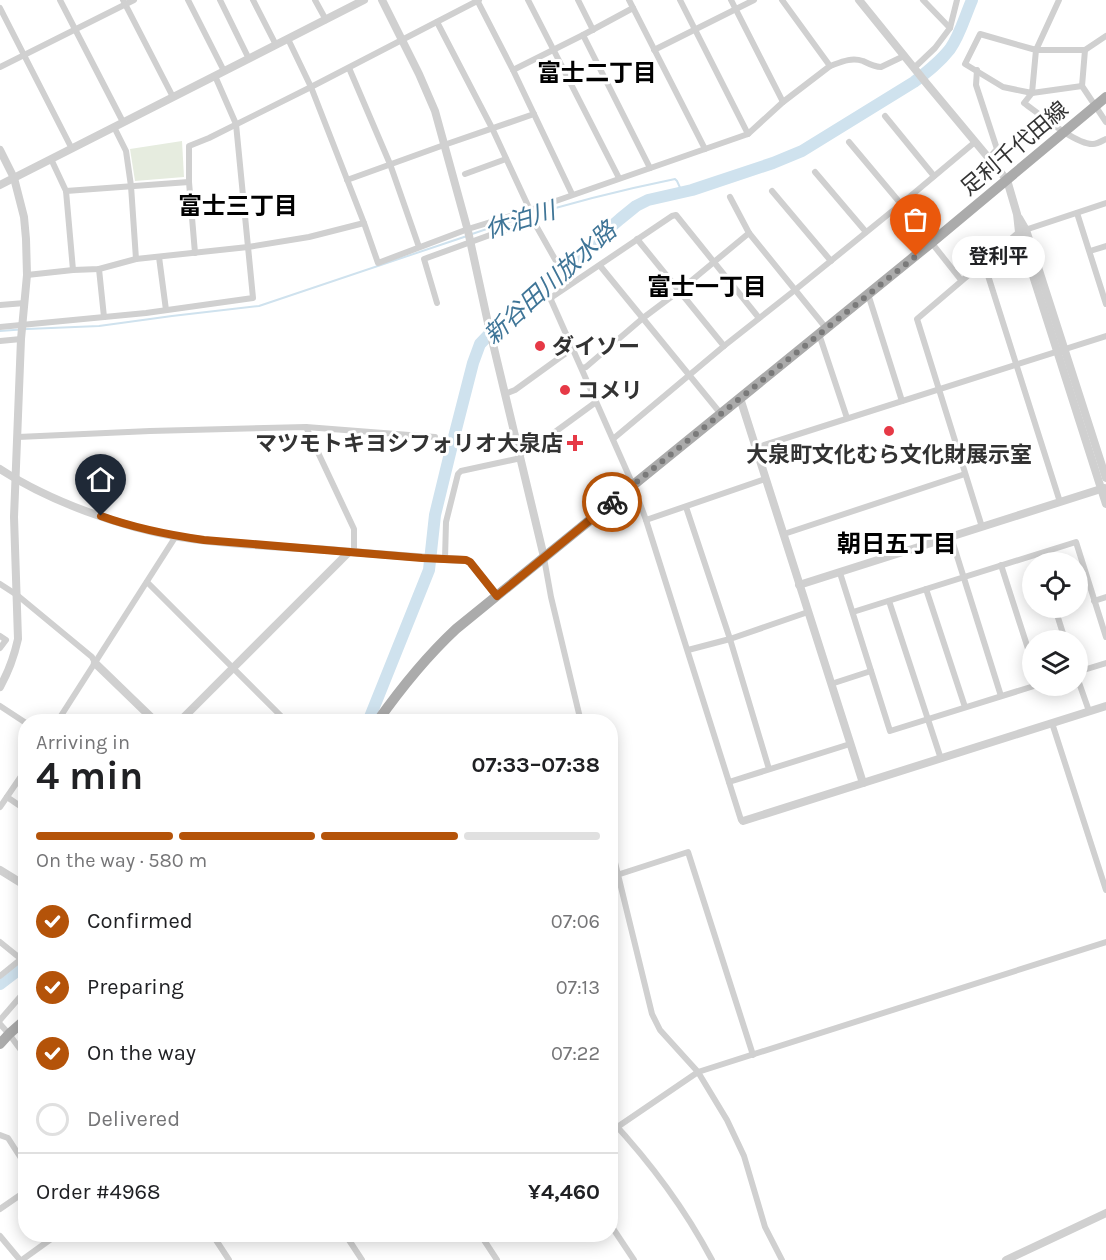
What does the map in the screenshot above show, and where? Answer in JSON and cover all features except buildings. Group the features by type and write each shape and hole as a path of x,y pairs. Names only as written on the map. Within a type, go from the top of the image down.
{"main road":[{"name":"足利千代田線","path":"383,714 406,682 437,646 932,243 1106,97"},
{"path":"0,1044 18,1026"}],"street":[{"path":"60,0 123,123"},
{"path":"0,68 125,2 134,0"},
{"path":"188,0 224,71"},
{"path":"220,0 249,58"},
{"path":"253,0 276,45"},
{"path":"315,0 326,20"},
{"path":"0,185 364,0"},
{"path":"382,0 435,111 469,235 579,714"},
{"path":"195,253 189,182 189,146 349,68 478,0 572,194"},
{"path":"528,0 619,178"},
{"path":"578,0 593,30"},
{"path":"629,0 705,149"},
{"path":"680,0 748,134"},
{"path":"731,0 783,102"},
{"path":"654,50 754,0"},
{"path":"782,0 830,66"},
{"path":"859,0 1007,180 1104,488 1106,504"},
{"path":"924,0 950,28"},
{"path":"915,69 950,28 957,0"},
{"path":"1057,0 1036,50 1032,93 1024,103 1064,132 1086,143 1095,144 1106,140"},
{"path":"125,2 173,97"},
{"path":"0,8 72,148"},
{"path":"513,70 633,8"},
{"path":"437,22 492,128 534,222 556,261"},
{"path":"1083,86 1032,93 1003,87 964,64 980,34 1036,50 1085,50 1106,36"},
{"path":"583,35 650,168"},
{"path":"288,39 311,87 378,263 419,247 534,222"},
{"path":"1085,50 1083,86 1106,122"},
{"path":"437,303 424,259 469,235 572,194 748,134 783,102 830,66 842,61 856,60 881,67 904,56"},
{"path":"349,68 390,164 419,247"},
{"path":"976,70 976,85 997,149 989,158"},
{"path":"0,341 22,332 104,317 253,298 237,124 214,76"},
{"path":"347,180 534,114"},
{"path":"885,116 934,176"},
{"path":"114,127 126,151 136,259"},
{"path":"849,142 961,280"},
{"path":"613,439 975,142"},
{"path":"0,150 14,178 24,218 27,275 15,479 14,538 18,639 9,671 0,687"},
{"path":"51,159 66,191 73,270"},
{"path":"465,174 506,159"},
{"path":"815,172 866,231"},
{"path":"66,191 189,182"},
{"path":"772,190 831,261"},
{"path":"730,197 749,233 795,290 822,331 847,418"},
{"path":"982,527 917,319 961,280 1023,231 1106,203"},
{"path":"1077,213 1106,304"},
{"path":"759,318 676,215 637,239 552,297 551,300 633,485 646,520 741,820 1106,706"},
{"path":"27,275 99,268 159,256 248,247 309,237 363,223"},
{"path":"582,368 749,233"},
{"path":"637,239 724,346"},
{"path":"1090,251 1106,246"},
{"path":"159,256 166,310"},
{"path":"984,263 1060,502"},
{"path":"601,267 721,414"},
{"path":"99,268 104,317"},
{"path":"868,294 902,401"},
{"path":"0,305 25,303"},
{"path":"0,327 22,332"},
{"path":"755,448 1106,336"},
{"path":"505,394 515,390 573,348"},
{"path":"1061,350 1106,478"},
{"path":"740,398 863,783"},
{"path":"445,559 446,522 458,474 461,471 520,456 596,402"},
{"path":"18,437 306,427 435,437"},
{"path":"187,714 351,552 354,529 306,427"},
{"path":"0,469 47,495 85,511 117,522 176,536 466,560 497,596"},
{"path":"784,534 965,474"},
{"path":"646,520 765,479"},
{"path":"800,585 1104,488"},
{"path":"686,507 770,769"},
{"path":"62,714 176,536"},
{"path":"951,537 1001,696"},
{"path":"1044,552 1076,542 1079,552"},
{"path":"853,612 1022,559"},
{"path":"1001,565 1022,630"},
{"path":"840,573 890,731 1022,690"},
{"path":"1088,581 1106,637"},
{"path":"147,582 279,714"},
{"path":"0,585 17,595 92,657 94,663 148,714"},
{"path":"926,589 965,707"},
{"path":"1094,601 1106,597"},
{"path":"889,601 941,759"},
{"path":"688,650 730,639 808,612"},
{"path":"0,636 6,640 0,648"},
{"path":"1088,670 1106,663"},
{"path":"831,684 872,671"},
{"path":"1084,696 1089,711"},
{"path":"0,706 18,718"},
{"path":"1052,723 1106,890"},
{"path":"729,782 850,744"},
{"path":"0,807 18,781"},
{"path":"7,797 18,805"},
{"path":"618,875 688,852 753,1055"},
{"path":"0,870 18,881"},
{"path":"618,879 652,1014 660,1030 698,1072 728,1120 744,1156 765,1227 782,1260"},
{"path":"0,942 18,954"},
{"path":"712,1260 670,1190 618,1127 698,1072 1106,942"},
{"path":"0,976 18,961"},
{"path":"18,1000 0,1022 18,1046"},
{"path":"0,1136 8,1138 18,1154"},
{"path":"0,1209 18,1197"},
{"path":"1006,1260 1106,1213"},
{"path":"0,1236 21,1260 47,1242"},
{"path":"618,1236 634,1260"},
{"path":"217,1242 229,1260"},
{"path":"350,1242 362,1260"},
{"path":"485,1242 497,1260"}],"shaded area":[{"path":"182,141 184,177 135,181 130,149"}],"waterway":[{"name":"新谷田川放水路","path":"371,714 429,570 435,515 473,363 480,344 499,324 636,206 648,200 692,190 802,151 914,82 938,63 954,44 972,0"},
{"name":"休泊川","path":"472,234 573,203 675,179 682,192"},
{"name":"休泊川","path":"0,331 99,326 259,306 467,236"},
{"name":"新谷田川放水路","path":"0,984 18,970"}],"way so far":[{"path":"612,502 916,256"}],"place":[{"name":"登利平","path":"916,256"},
{"name":"ダイソー","path":"540,346"},
{"name":"コメリ","path":"565,390"},
{"name":"大泉町文化むら文化財展示室","path":"889,431"},
{"name":"マツモトキヨシフォリオ大泉店","path":"575,443"}],"district":[{"name":"富士二丁目","path":"597,73"},
{"name":"富士三丁目","path":"238,206"},
{"name":"富士一丁目","path":"707,287"},
{"name":"朝日五丁目","path":"897,544"}],"route":[{"path":"101,516 176,536 204,540 466,560 497,596 612,502"}]}
